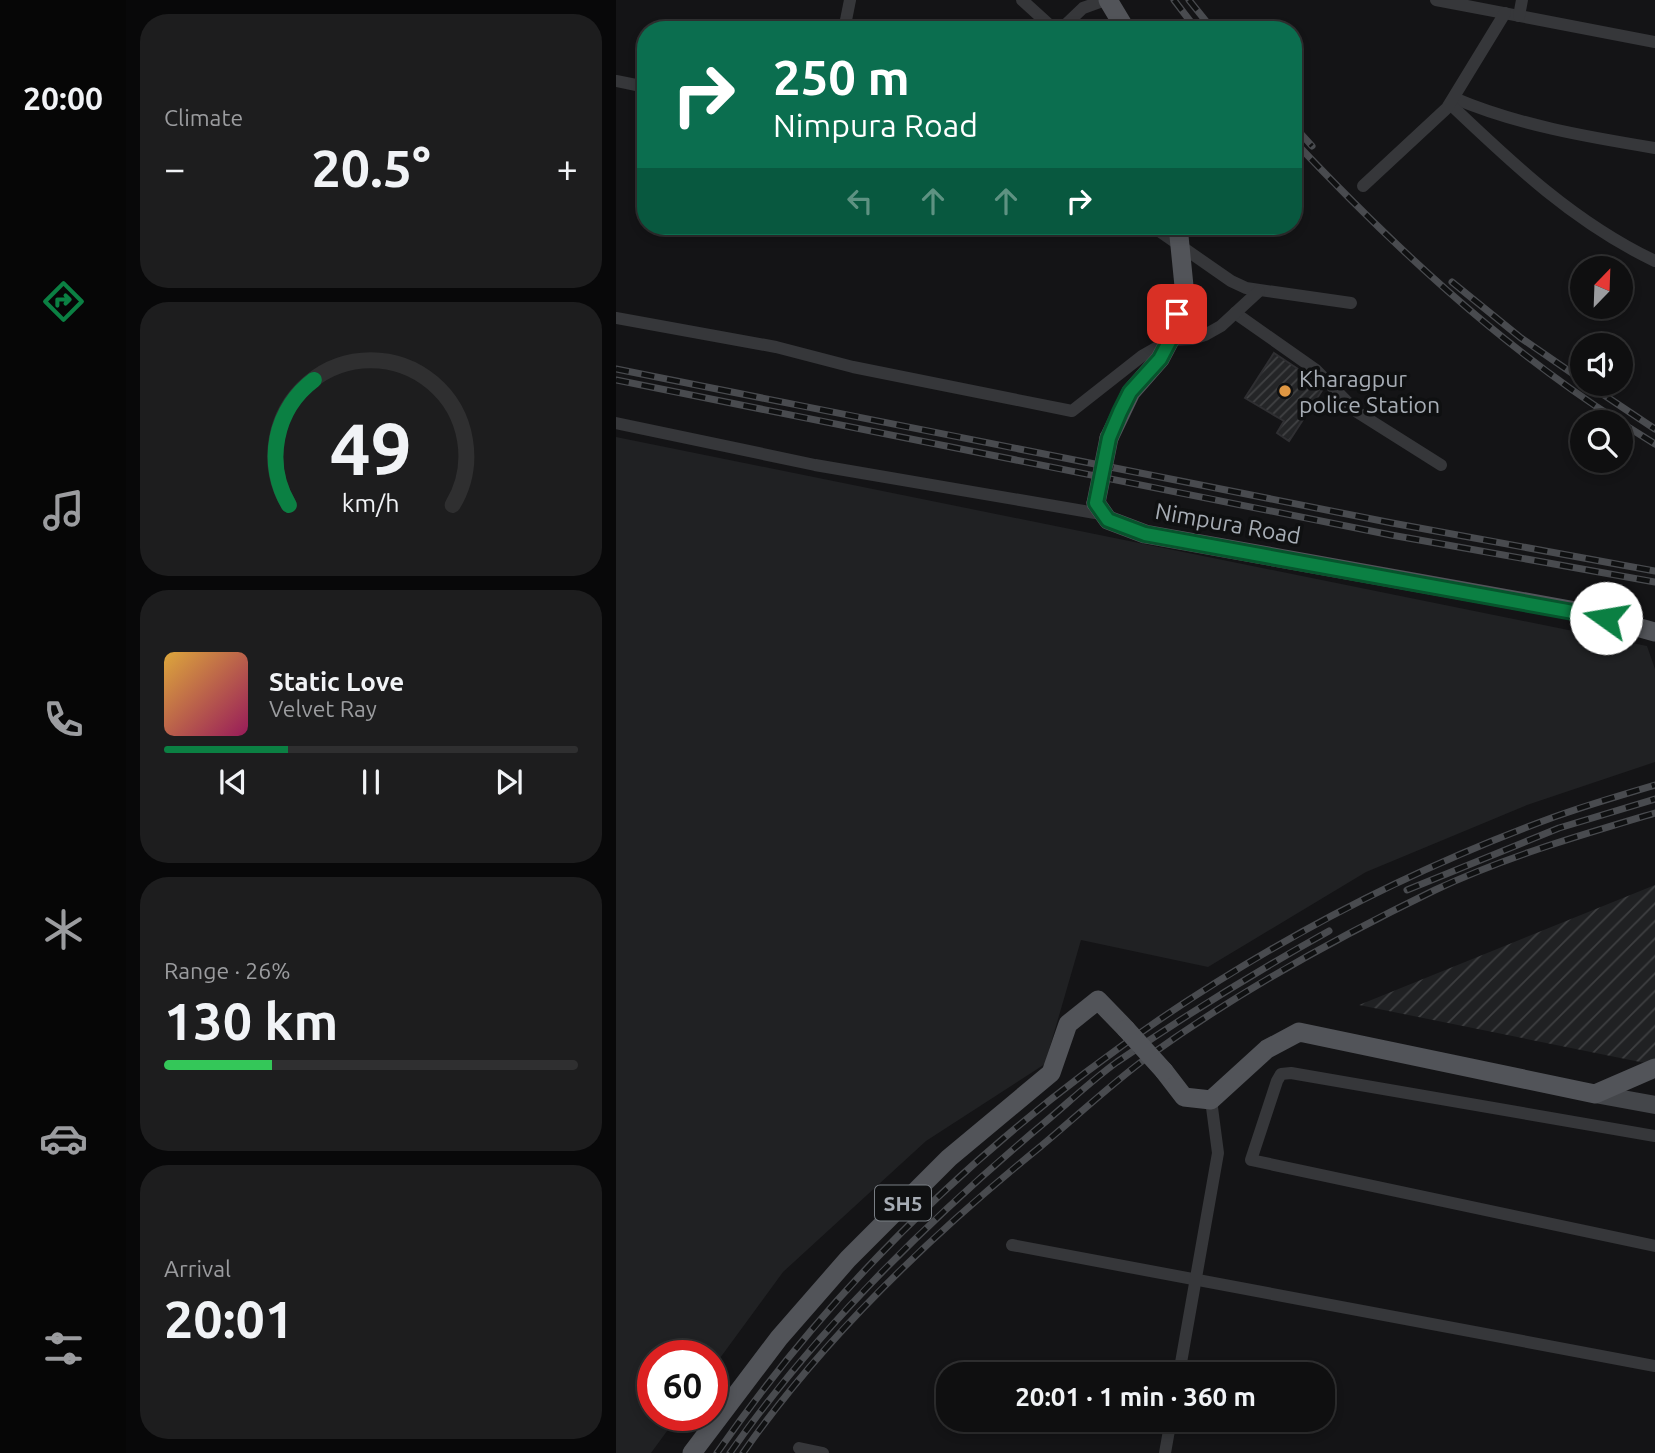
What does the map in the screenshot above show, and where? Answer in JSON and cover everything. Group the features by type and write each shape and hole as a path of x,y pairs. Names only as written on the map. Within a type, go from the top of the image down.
{"main road":[{"path":"1107,0 1120,21"},
{"path":"1099,508 1109,438 1130,392 1160,359 1170,340 1184,286 1180,235"},
{"name":"Nimpura Road","path":"1099,508 1108,520 1145,534 1587,613 1655,632"},
{"name":"SH5","path":"692,1453 779,1338 848,1259 949,1158 1051,1073 1068,1024 1098,999 1164,1071 1184,1097 1211,1100"},
{"path":"1211,1100 1267,1049 1299,1032 1655,1105"},
{"path":"1595,1094 1648,1071"}],"street":[{"path":"846,21 850,0"},
{"path":"1021,0 1046,21"},
{"path":"1068,21 1083,8 1107,0"},
{"path":"1436,0 1655,42"},
{"path":"1519,16 1522,0"},
{"path":"1363,186 1452,101 1505,13"},
{"path":"616,81 637,85"},
{"path":"1452,101 1601,140 1655,148"},
{"path":"1452,101 1555,201 1602,234 1655,261"},
{"path":"1165,235 1231,281 1259,291 1298,293 1351,303"},
{"path":"616,318 737,339 853,367 1072,411 1113,376 1170,340 1192,339 1205,335 1259,291"},
{"path":"1235,313 1316,370 1357,412 1441,465"},
{"path":"616,423 815,465 1099,508"},
{"path":"1655,1136 1292,1073 1281,1074 1277,1081 1251,1160 1655,1246"},
{"path":"1181,1362 1217,1153 1211,1100"},
{"path":"1012,1245 1655,1366"},
{"path":"1165,1453 1169,1432"},
{"path":"799,1448 823,1453"}],"shaded area":[{"path":"616,437 1647,646 1655,669 1655,762 1527,805 1366,872 1208,967 1081,940 1045,1064 926,1141 783,1272 728,1347 728,1340 637,1340 637,1431 667,1431 651,1453 616,1453"},
{"path":"1655,885 1655,1065 1359,1005"}],"building":[{"name":"Kharagpur police Station","path":"1274,353 1323,389 1289,441 1277,433 1284,421 1245,398"}],"railway":[{"path":"1174,0 1190,21"},
{"path":"1189,0 1206,21"},
{"path":"1302,135 1312,146"},
{"path":"1302,149 1448,291 1531,360 1602,410"},
{"path":"1452,282 1521,338 1570,372"},
{"path":"616,369 1392,523 1655,571"},
{"path":"616,380 1391,535 1655,582"},
{"path":"1606,396 1655,429"},
{"path":"1633,430 1655,444"},
{"path":"717,1453 797,1347 886,1248 983,1156 1087,1072 1197,995 1312,927 1431,867 1554,817 1655,785"},
{"path":"1407,890 1559,828 1655,799"},
{"path":"743,1453 808,1369 919,1252 1107,1089 1183,1032 1288,967 1435,890 1516,857 1655,813"},
{"path":"730,1453 799,1363 837,1320 917,1237 1001,1160 1117,1062 1222,994 1329,931"}],"place":[{"name":"Kharagpur police Station","path":"1285,391"}],"route":[{"path":"1177,314 1170,340 1160,359 1130,392 1109,438 1096,503 1101,514 1108,520 1145,534 1606,618"}]}
